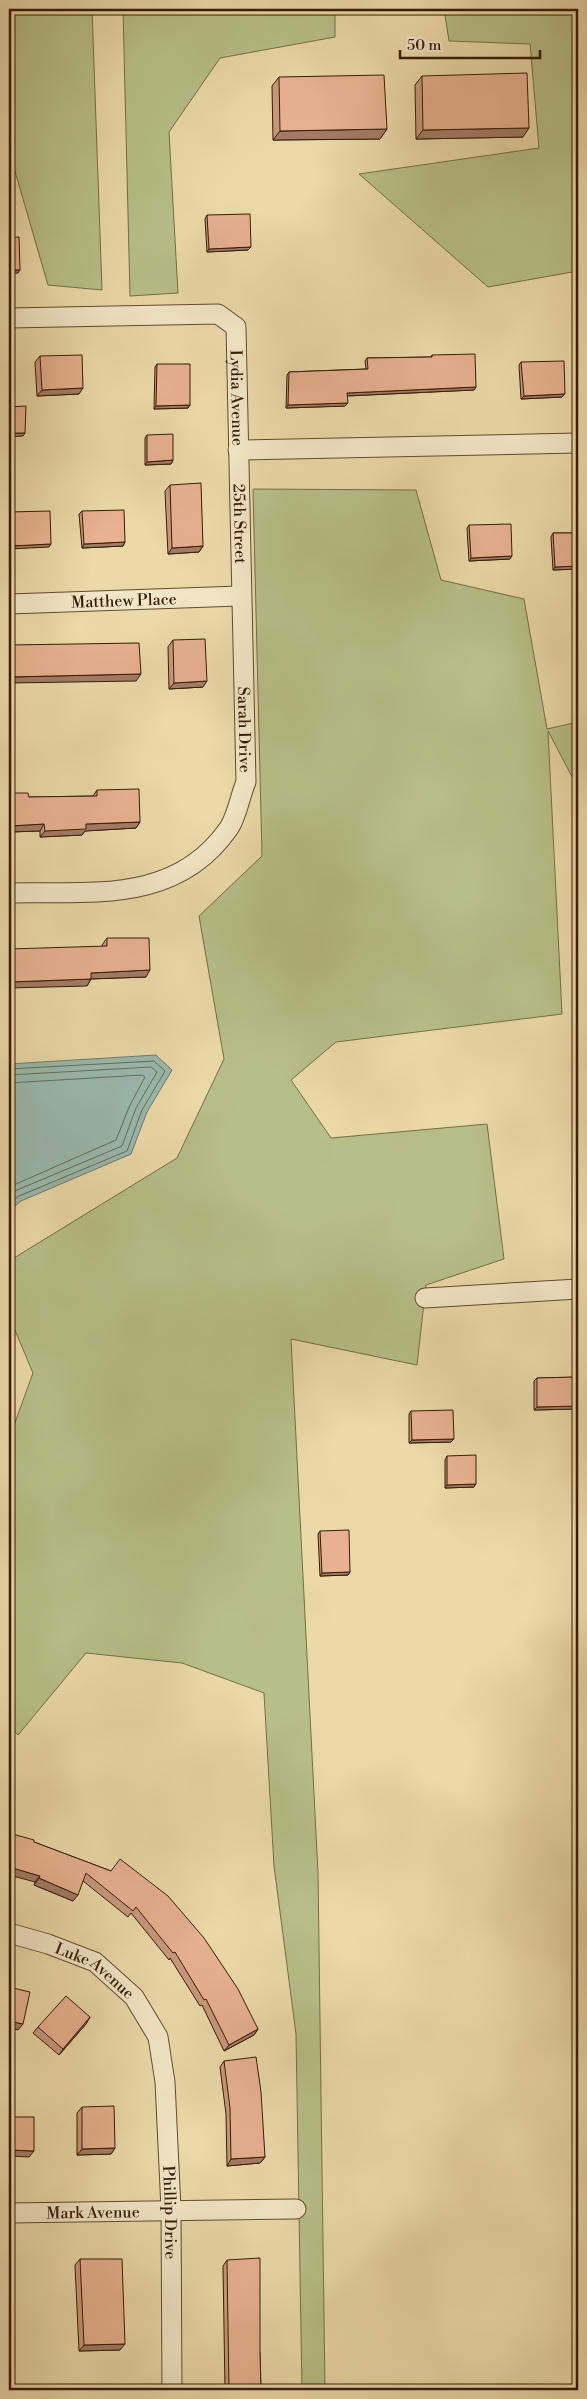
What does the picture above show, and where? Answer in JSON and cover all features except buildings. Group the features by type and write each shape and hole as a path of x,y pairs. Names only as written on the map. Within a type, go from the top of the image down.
{"street":[{"name":"Lydia Avenue","path":"9,318 218,314 236,327 238,450 578,443"},
{"name":"25th Street","path":"238,450 240,596"},
{"name":"Matthew Place","path":"9,604 240,596"},
{"name":"Sarah Drive","path":"9,892 133,890 170,878 200,862 230,827 246,782 240,596"},
{"path":"425,1298 578,1289"},
{"name":"Luke Avenue","path":"9,1934 48,1944 95,1962 134,1997 158,2037"},
{"name":"Phillip Drive","path":"158,2037 165,2082 171,2209 172,2390"},
{"name":"Mark Avenue","path":"9,2213 171,2209 296,2209"}],"green space":[{"path":"9,9 92,9 102,290 48,285 12,161 9,161"},
{"path":"123,9 335,9 335,37 220,58 169,132 178,293 130,296"},
{"path":"444,9 578,9 578,271 488,287 359,174 539,148 530,44 449,41"},
{"path":"253,489 416,490 441,580 524,599 547,729 578,722 578,788 548,731 562,1014 336,1042 291,1080 331,1138 487,1124 504,1259 426,1285 417,1365 291,1339 318,1873 325,2390 302,2390 296,2034 274,1866 264,1693 182,1663 86,1653 18,1735 9,1726 9,1439 33,1373 9,1316 9,1261 177,1158 224,1059 199,916 262,856"}],"water":[{"path":"156,1055 172,1070 147,1112 131,1154 21,1201 9,1211 9,1064"}]}
